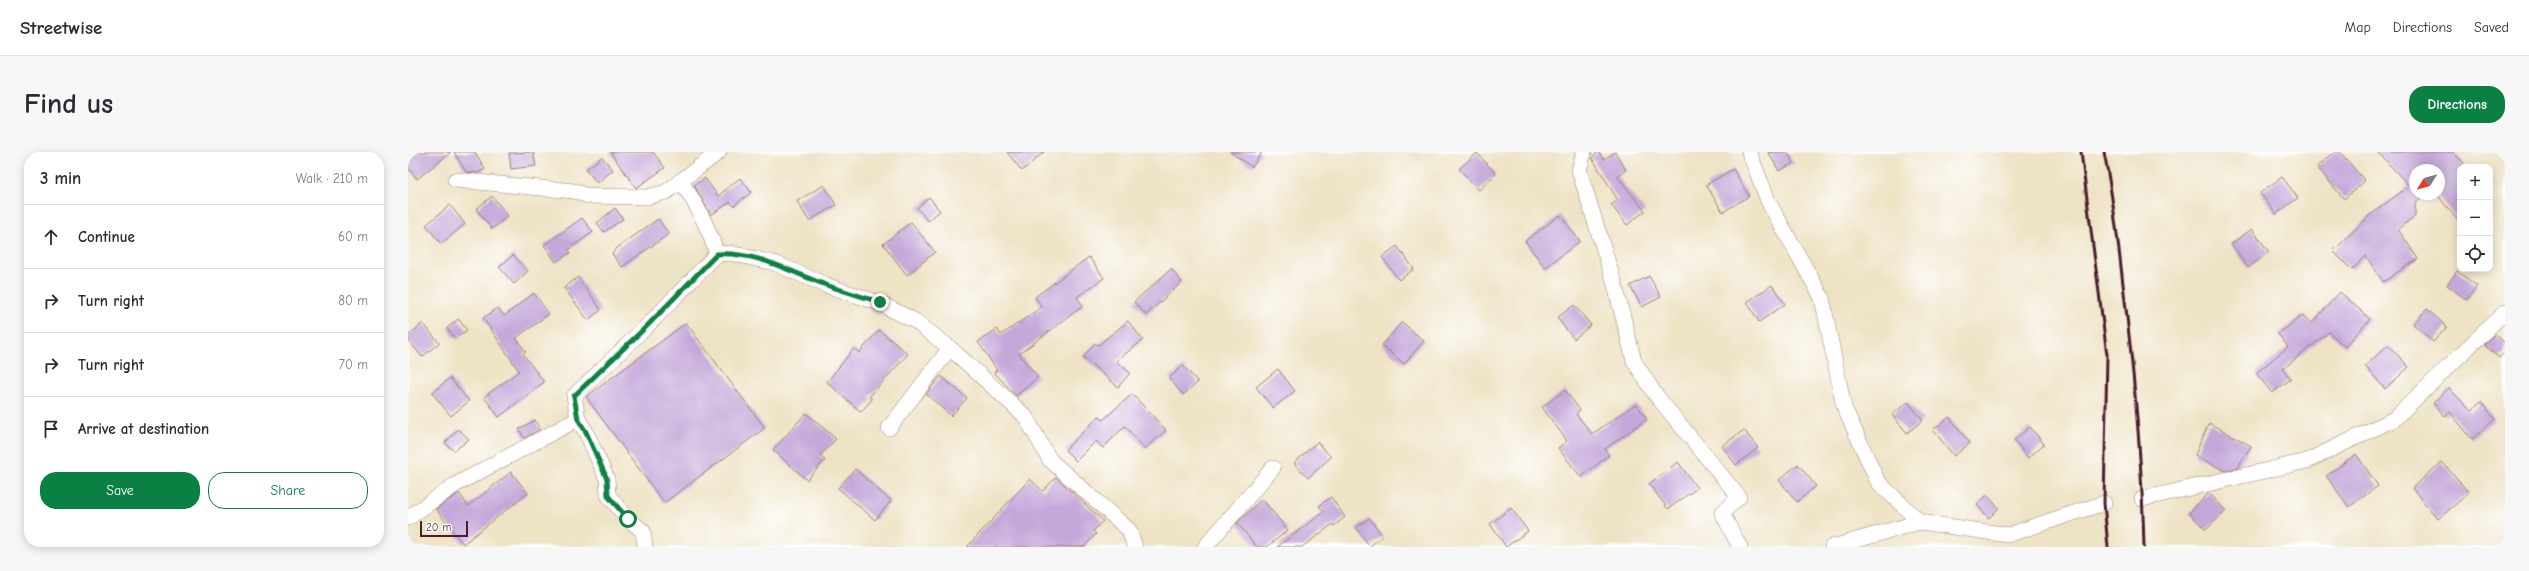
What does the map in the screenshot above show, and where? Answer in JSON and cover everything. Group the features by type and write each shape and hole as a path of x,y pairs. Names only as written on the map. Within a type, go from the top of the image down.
{"street":[{"path":"455,180 508,184 609,197 647,197 666,192 719,152"},
{"path":"1584,152 1579,170 1615,285 1634,361 1655,394 1739,497 1722,513 1740,547"},
{"path":"1749,152 1769,203 1822,298 1844,407 1878,482 1920,522"},
{"path":"680,181 691,195 706,223 717,254"},
{"path":"645,547 643,531 628,519 608,496 607,479 586,432 578,419 574,396 648,325 717,254 730,254 774,263 826,285 880,302 915,321 950,348 1025,416 1050,460 1129,530 1135,547"},
{"path":"2142,499 2307,461 2394,419 2505,312"},
{"path":"889,428 950,348"},
{"path":"408,518 456,485 578,419"},
{"path":"1205,547 1273,468"},
{"path":"1832,547 1920,522 2008,535 2104,503"}],"building":[{"path":"415,152 451,152 417,179 408,168 408,157"},
{"path":"454,152 475,152 485,169 478,173 466,172"},
{"path":"533,152 536,166 511,169 509,153"},
{"path":"610,152 653,152 665,168 636,188"},
{"path":"1007,152 1044,152 1022,171"},
{"path":"1230,152 1262,152 1252,167"},
{"path":"1598,152 1604,159 1615,152 1626,170 1617,176 1645,211 1627,225 1611,205 1618,200 1592,158"},
{"path":"1768,152 1787,152 1794,163 1779,171"},
{"path":"2335,152 2340,152 2365,181 2344,199 2317,167"},
{"path":"2378,152 2453,152 2464,163 2457,164 2457,219 2441,200 2445,200 2445,164 2409,164 2409,186"},
{"path":"1477,153 1496,174 1479,190 1459,169"},
{"path":"602,157 613,170 597,183 586,169"},
{"path":"1733,169 1749,196 1723,212 1706,185"},
{"path":"2282,177 2298,198 2276,214 2260,193"},
{"path":"705,178 718,196 740,178 751,192 734,206 730,202 711,215 694,185"},
{"path":"824,185 836,205 809,221 797,201"},
{"path":"2409,186 2409,200 2419,200 2415,203 2415,216 2398,229 2418,259 2383,282 2366,256 2352,270 2333,251 2369,216"},
{"path":"492,196 508,216 492,229 476,209"},
{"path":"929,197 940,211 928,221 917,208"},
{"path":"450,205 465,224 441,244 426,225"},
{"path":"615,208 623,219 604,232 597,223"},
{"path":"1560,215 1580,241 1545,268 1525,241"},
{"path":"582,218 593,232 568,250 570,253 556,262 544,245"},
{"path":"658,219 669,234 622,267 612,254 617,248"},
{"path":"911,222 935,252 907,275 883,244"},
{"path":"2252,229 2269,252 2248,268 2231,244"},
{"path":"1397,246 1414,269 1399,280 1382,257"},
{"path":"513,255 528,271 514,284 499,267"},
{"path":"1089,257 1104,278 1077,297 1083,306 1019,354 1038,377 1016,396 994,372 997,370 978,342 997,329 1001,335 1042,307 1035,297"},
{"path":"1171,269 1182,282 1146,315 1134,302"},
{"path":"2457,271 2477,286 2467,300 2447,285"},
{"path":"1649,276 1661,297 1642,307 1630,286"},
{"path":"578,277 601,310 588,320 564,288"},
{"path":"1772,285 1785,304 1759,322 1747,302"},
{"path":"2340,292 2370,319 2345,347 2329,332 2283,369 2291,379 2272,393 2256,373 2288,347 2278,334 2303,315 2311,324"},
{"path":"534,293 549,314 516,338 526,352 523,354 544,382 499,417 484,397 519,371 483,318 498,308 504,316"},
{"path":"1574,305 1591,325 1574,339 1557,318"},
{"path":"2427,309 2447,327 2433,342 2413,324"},
{"path":"458,319 467,330 455,339 447,328"},
{"path":"1128,321 1143,340 1116,361 1130,373 1118,387 1083,357 1095,343 1098,345"},
{"path":"1402,322 1424,341 1404,364 1382,345"},
{"path":"423,323 439,343 422,357 408,340 408,336"},
{"path":"686,323 765,428 664,503 586,397"},
{"path":"879,330 908,354 869,397 872,399 861,412 827,382 854,348 859,353"},
{"path":"2495,334 2505,343 2505,352 2499,358 2484,345"},
{"path":"2388,345 2409,367 2385,389 2365,366"},
{"path":"1183,366 1198,382 1183,395 1169,378"},
{"path":"1278,369 1295,391 1273,408 1256,387"},
{"path":"941,376 967,398 951,416 926,394"},
{"path":"450,378 469,401 451,416 432,393"},
{"path":"2449,388 2471,411 2481,402 2495,419 2472,439 2450,412 2445,416 2433,403"},
{"path":"1565,390 1580,410 1576,414 1592,434 1636,404 1647,419 1605,449 1609,455 1581,477 1558,448 1567,441 1542,407"},
{"path":"1132,394 1166,430 1145,449 1125,426 1103,448 1096,441 1076,461 1065,450 1099,416 1103,420"},
{"path":"1908,402 1923,420 1907,433 1892,415"},
{"path":"806,413 836,439 820,456 825,460 807,480 773,450"},
{"path":"1949,417 1970,443 1954,456 1933,430"},
{"path":"535,420 540,429 524,438 519,429"},
{"path":"2209,423 2251,446 2237,468 2225,471 2195,455"},
{"path":"2030,427 2044,444 2028,458 2014,440"},
{"path":"458,429 469,439 454,451 445,443"},
{"path":"1744,430 1758,448 1736,465 1722,446"},
{"path":"1317,442 1331,457 1308,478 1294,463"},
{"path":"2356,454 2378,486 2349,507 2326,476"},
{"path":"1678,462 1697,488 1668,509 1649,484"},
{"path":"2442,462 2469,493 2438,519 2412,488"},
{"path":"1798,464 1816,486 1797,502 1779,480"},
{"path":"855,469 891,501 875,520 838,488"},
{"path":"511,472 528,493 463,544 436,509 459,493 468,506"},
{"path":"1056,477 1103,521 1093,531 1096,534 1084,547 967,547 1030,479 1043,491"},
{"path":"2209,493 2226,511 2206,530 2189,513"},
{"path":"1987,495 1999,508 1989,518 1977,505"},
{"path":"1331,497 1345,517 1302,547 1277,547 1324,512 1319,506"},
{"path":"1262,499 1288,530 1267,547 1257,547 1237,523"},
{"path":"1511,508 1528,531 1506,547 1490,524"},
{"path":"1369,518 1383,536 1370,546 1356,528"}],"railway":[{"path":"2081,152 2107,355 2104,503 2108,547"},
{"path":"2104,152 2115,218 2131,350 2137,416 2144,547"}],"route":[{"path":"628,519 608,496 607,479 596,452 578,419 574,396 648,325 717,254 752,257 774,263 826,285 880,302"}]}
